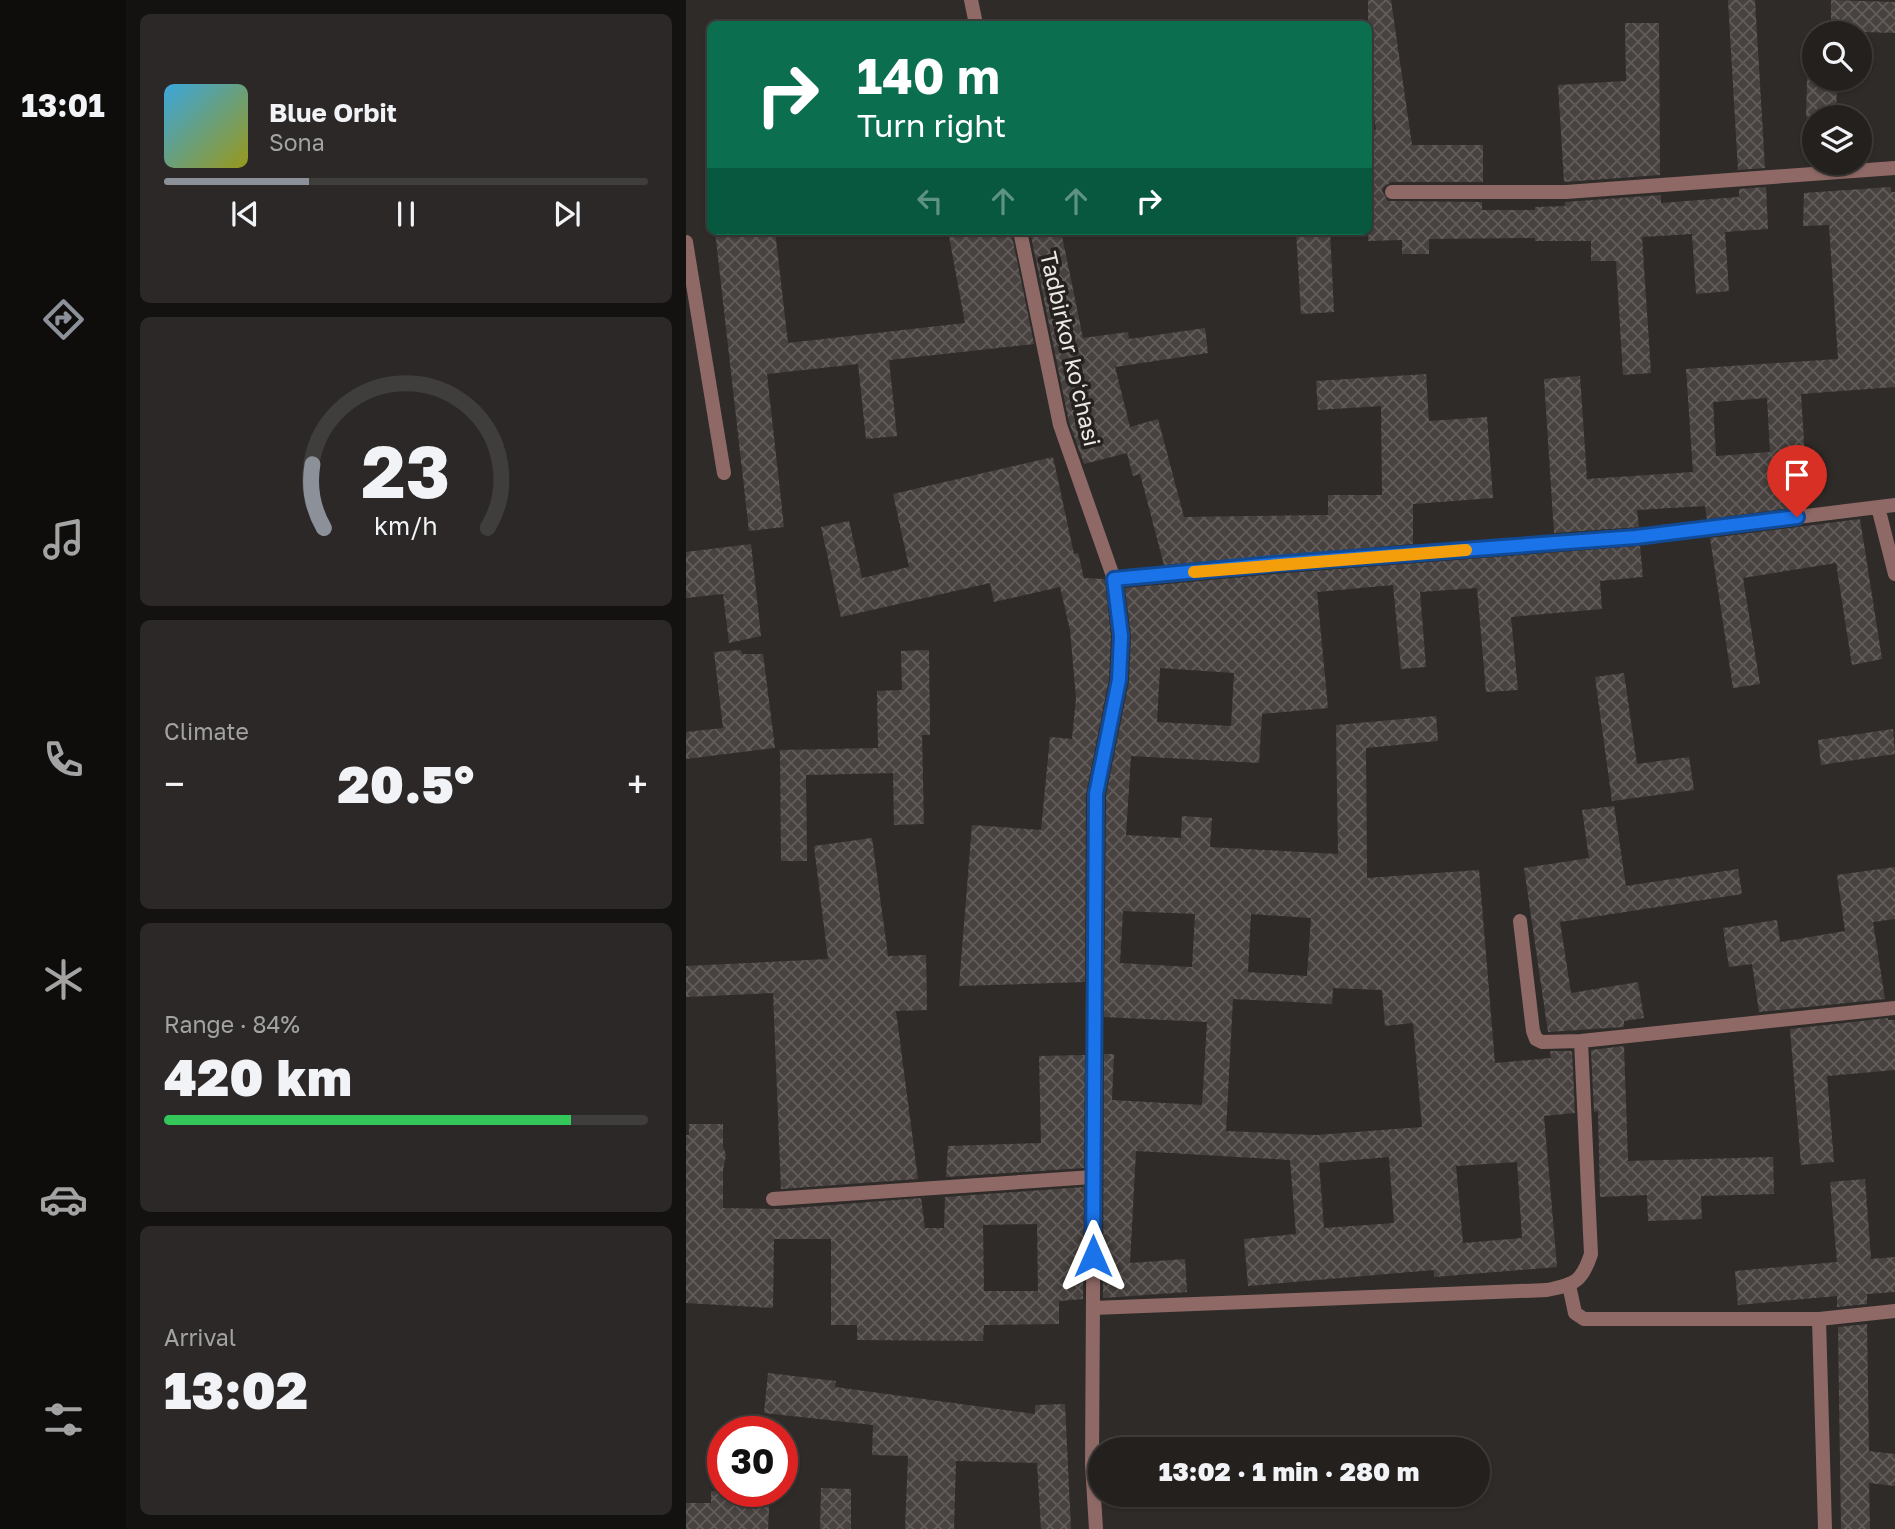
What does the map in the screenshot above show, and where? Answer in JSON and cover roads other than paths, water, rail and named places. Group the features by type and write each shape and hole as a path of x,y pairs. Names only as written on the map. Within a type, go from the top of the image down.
{"street":[{"path":"971,0 975,21"},
{"path":"1392,192 1566,192 1895,168"},
{"name":"Tadbirkor koʻchasi","path":"1021,235 1060,425 1114,579 1121,636 1119,680 1096,794 1093,1177 1093,1464 1096,1529"},
{"path":"686,243 724,472"},
{"path":"1114,579 1273,564 1636,537 1895,505"},
{"path":"1878,506 1895,574"},
{"path":"1520,921 1533,1031 1536,1040 1542,1042 1581,1041 1895,1008"},
{"path":"1093,1308 1547,1290 1569,1285 1584,1275 1591,1254 1581,1041"},
{"path":"773,1199 1093,1177"},
{"path":"1569,1285 1575,1313 1584,1319 1819,1319 1895,1311"},
{"path":"1819,1319 1825,1529"}]}
